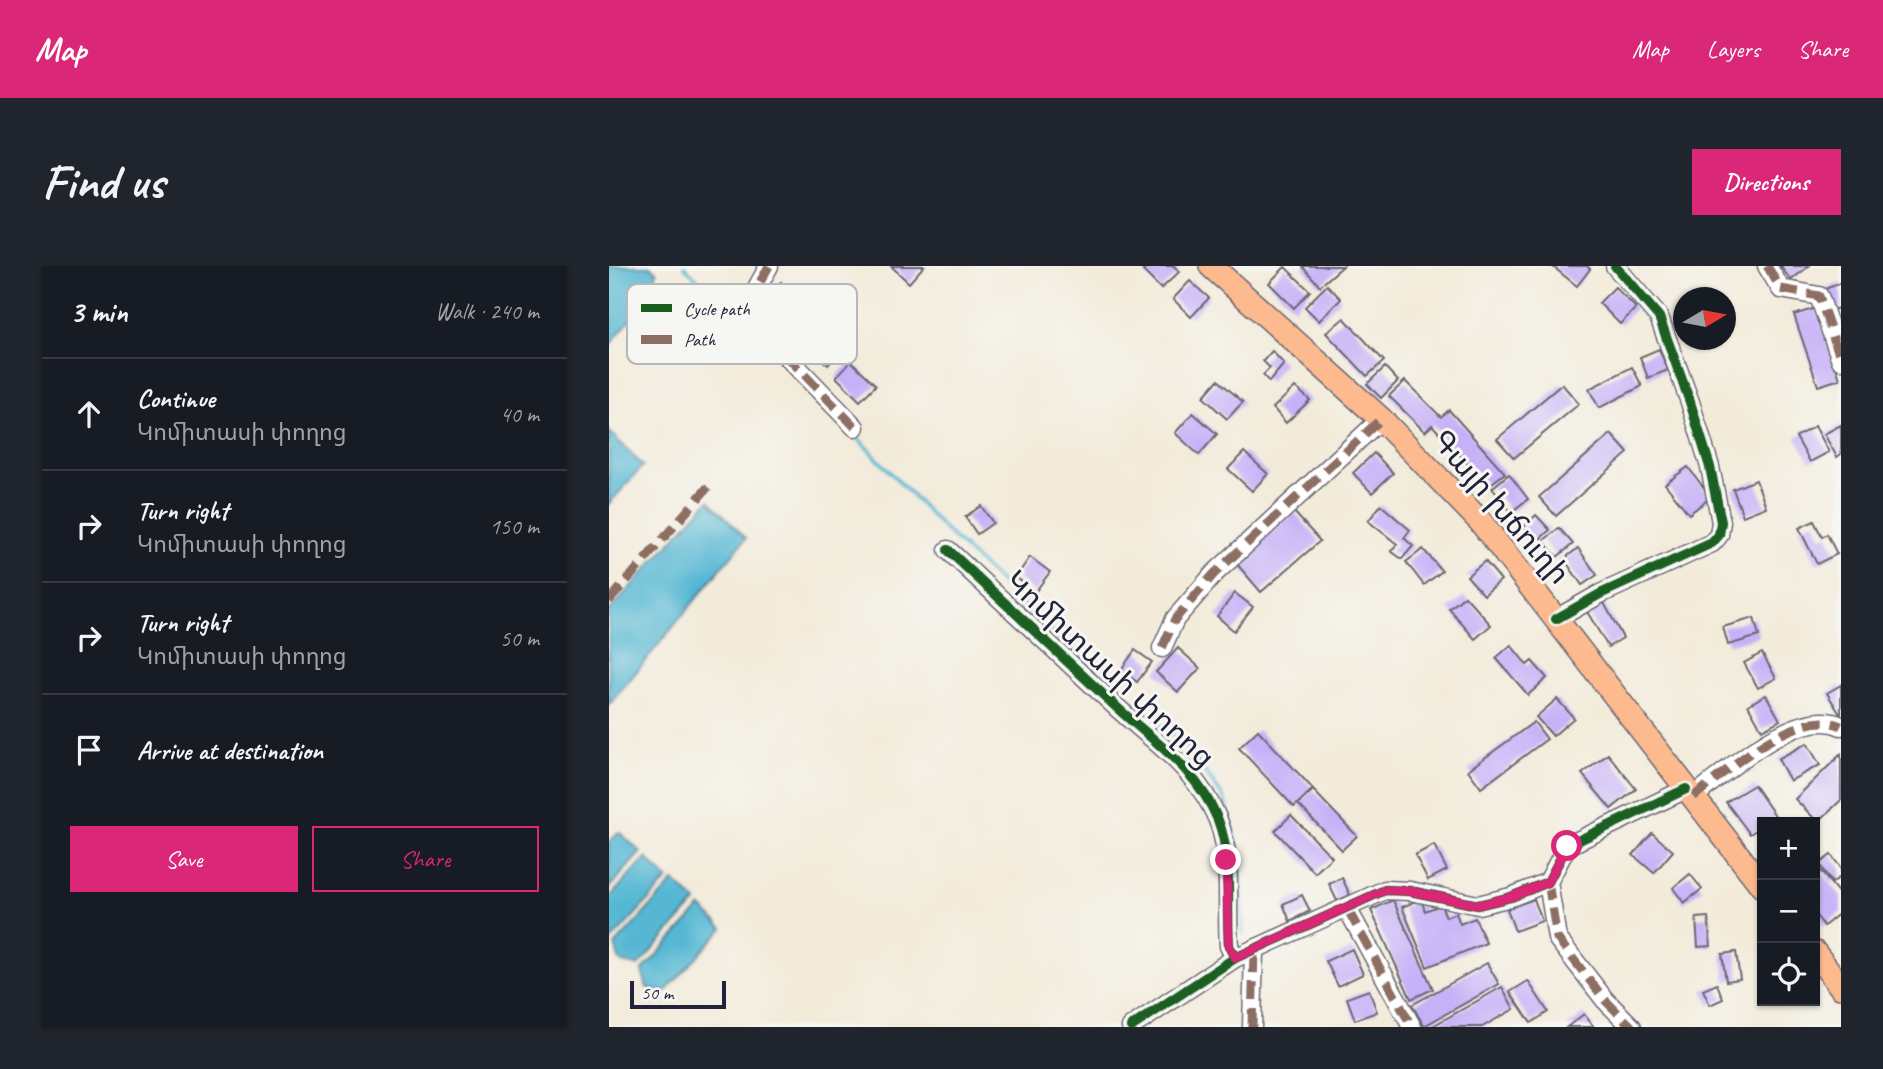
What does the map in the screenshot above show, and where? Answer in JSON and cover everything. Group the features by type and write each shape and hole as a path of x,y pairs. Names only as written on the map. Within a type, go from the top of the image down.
{"main road":[{"name":"Գայի խճուղի","path":"1211,266 1381,419 1480,521 1757,880"},
{"path":"1820,960 1841,987"}],"street":[{"path":"759,284 769,266"},
{"path":"1556,619 1600,594 1712,543 1719,535 1721,522 1710,467 1658,317 1615,266"},
{"path":"1767,266 1780,289 1819,296 1841,360"},
{"path":"794,364 855,427"},
{"path":"1162,648 1175,619 1214,574 1381,419"},
{"name":"Կոմիտասի փողոց","path":"948,550 1129,719 1173,755 1202,789 1218,821 1226,860 1229,946 1235,958"},
{"path":"1632,1027 1605,1000 1557,938 1548,882 1567,846 1689,793 1762,744 1801,726 1834,723 1841,726"},
{"path":"1131,1027 1235,958 1347,910 1385,890 1410,891 1478,905 1511,897 1548,882"},
{"path":"1347,910 1412,1027"},
{"path":"1252,1027 1254,949"}],"water":[{"path":"609,266 650,266 657,272 654,284 627,284 627,324 609,346"},
{"path":"609,431 643,466 609,504"},
{"path":"709,500 746,538 609,705 609,611"},
{"path":"619,832 641,852 609,888 609,842"},
{"path":"646,858 668,879 609,943 609,898"},
{"path":"674,881 696,902 638,966 620,962 615,945"},
{"path":"701,907 723,928 665,992 647,988 642,971"}],"building":[{"path":"891,266 924,266 909,283"},
{"path":"1148,266 1174,266 1179,272 1161,289 1143,271"},
{"path":"1302,266 1343,266 1320,286"},
{"path":"1552,266 1587,266 1590,269 1577,286"},
{"path":"1780,266 1809,266 1791,280"},
{"path":"1285,267 1310,291 1294,308 1269,283"},
{"path":"1190,281 1209,298 1191,317 1173,299"},
{"path":"1841,283 1841,307 1830,311 1822,290"},
{"path":"1327,285 1341,299 1319,321 1305,307"},
{"path":"1615,287 1636,308 1620,324 1599,303"},
{"path":"1816,308 1840,379 1818,386 1794,315"},
{"path":"1344,318 1384,361 1367,376 1326,333"},
{"path":"1659,349 1668,370 1648,378 1640,357"},
{"path":"1272,351 1284,364 1269,382 1263,375 1270,368 1263,361"},
{"path":"848,364 854,364 876,385 860,401 836,377"},
{"path":"1385,367 1398,381 1381,398 1367,384"},
{"path":"1632,367 1642,386 1599,408 1589,389"},
{"path":"1218,380 1243,402 1227,419 1203,397"},
{"path":"1405,381 1441,417 1449,410 1505,473 1488,486 1432,425 1425,432 1389,396"},
{"path":"1562,384 1579,404 1514,458 1497,439"},
{"path":"1295,387 1310,400 1286,423 1273,408"},
{"path":"1193,413 1217,434 1199,455 1175,433"},
{"path":"1841,425 1841,454 1837,457 1824,434"},
{"path":"1815,426 1829,452 1810,462 1796,437"},
{"path":"1611,434 1628,453 1556,516 1539,497"},
{"path":"1244,452 1268,474 1252,491 1228,469"},
{"path":"1374,453 1393,473 1372,493 1353,473"},
{"path":"1688,467 1711,497 1689,514 1665,484"},
{"path":"1509,474 1528,499 1511,512 1492,488"},
{"path":"1756,480 1766,507 1743,516 1733,489"},
{"path":"1381,505 1410,530 1404,538 1413,546 1402,559 1391,551 1397,544 1368,521"},
{"path":"981,506 993,523 977,534 965,517"},
{"path":"1294,512 1320,541 1261,592 1236,563"},
{"path":"1536,515 1550,530 1536,542 1523,528"},
{"path":"1814,521 1822,537 1827,534 1837,554 1817,564 1799,528"},
{"path":"1559,528 1573,544 1557,557 1543,541"},
{"path":"1578,548 1597,575 1582,585 1564,559"},
{"path":"1423,549 1442,571 1424,585 1406,562"},
{"path":"1030,557 1050,572 1035,592 1016,577"},
{"path":"1485,561 1501,580 1484,595 1467,576"},
{"path":"1235,593 1253,607 1234,631 1217,616"},
{"path":"1465,596 1491,625 1475,639 1449,609"},
{"path":"1603,601 1623,638 1608,647 1586,610"},
{"path":"1754,618 1759,636 1728,645 1723,627"},
{"path":"1511,645 1527,665 1532,661 1547,678 1528,695 1496,658"},
{"path":"1178,648 1200,668 1178,692 1156,672"},
{"path":"1135,650 1152,662 1137,682 1121,670"},
{"path":"1762,653 1776,678 1758,688 1744,663"},
{"path":"1841,685 1841,716 1827,693"},
{"path":"1766,695 1780,720 1762,730 1748,705"},
{"path":"1557,699 1574,718 1553,736 1536,717"},
{"path":"1534,722 1547,739 1481,788 1468,770"},
{"path":"1258,730 1313,789 1294,807 1239,748"},
{"path":"1807,743 1820,765 1790,781 1778,759"},
{"path":"1608,754 1636,789 1611,809 1582,774"},
{"path":"1841,754 1841,800 1820,820 1820,817 1813,817 1795,799"},
{"path":"1754,785 1776,817 1757,817 1757,829 1750,834 1726,802"},
{"path":"1313,790 1357,836 1342,850 1298,804"},
{"path":"1291,815 1332,857 1315,873 1275,831"},
{"path":"1652,833 1673,851 1654,873 1633,855"},
{"path":"1434,845 1447,870 1428,880 1415,855"},
{"path":"1831,855 1841,868 1841,876 1832,883 1820,863"},
{"path":"1820,870 1841,896 1841,912 1824,926 1820,921"},
{"path":"1690,874 1702,889 1684,903 1673,888"},
{"path":"1342,878 1350,895 1337,901 1329,884"},
{"path":"1302,895 1310,911 1290,921 1283,904"},
{"path":"1421,899 1425,911 1441,905 1446,917 1456,913 1460,924 1475,918 1486,943 1427,967 1402,907"},
{"path":"1534,899 1542,921 1515,931 1507,909"},
{"path":"1393,900 1433,989 1411,999 1371,910"},
{"path":"1708,917 1711,946 1698,947 1696,918"},
{"path":"1352,949 1363,974 1338,986 1326,961"},
{"path":"1736,952 1740,979 1726,981 1722,954"},
{"path":"1487,963 1499,984 1424,1026 1412,1005"},
{"path":"1528,981 1548,1012 1531,1023 1510,992"},
{"path":"1717,984 1723,999 1710,1005 1703,990"},
{"path":"1502,987 1514,1009 1482,1027 1431,1027"},
{"path":"1369,990 1377,1012 1355,1020 1347,998"},
{"path":"1584,1014 1594,1027 1567,1027"}],"waterway":[{"path":"684,266 702,284"},
{"path":"853,433 946,531 1089,666 1187,747 1224,798 1240,854 1243,933"}],"marked path":[{"path":"759,284 769,266"},
{"path":"1767,266 1781,289 1819,296 1841,360"},
{"path":"794,364 855,427"},
{"path":"1162,648 1175,619 1214,574 1381,419"},
{"path":"609,601 708,487"},
{"path":"1693,797 1742,758 1784,733 1805,725 1824,722 1841,726"},
{"path":"1548,882 1557,938 1605,1000 1632,1027"},
{"path":"1348,910 1412,1027"},
{"path":"1252,1027 1254,949"}],"cycle path":[{"path":"1556,619 1600,594 1712,543 1719,535 1721,522 1710,467 1659,317 1615,266"},
{"path":"948,550 1171,756 1198,785 1209,802 1223,835 1227,866 1229,946 1235,958"},
{"path":"1131,1027 1235,958 1385,890 1410,891 1478,905 1511,897 1548,882 1567,846 1686,789"}],"route":[{"path":"1226,860 1229,946 1235,958 1278,936 1347,910 1385,890 1410,891 1452,902 1478,905 1511,897 1548,882 1567,846"}]}
